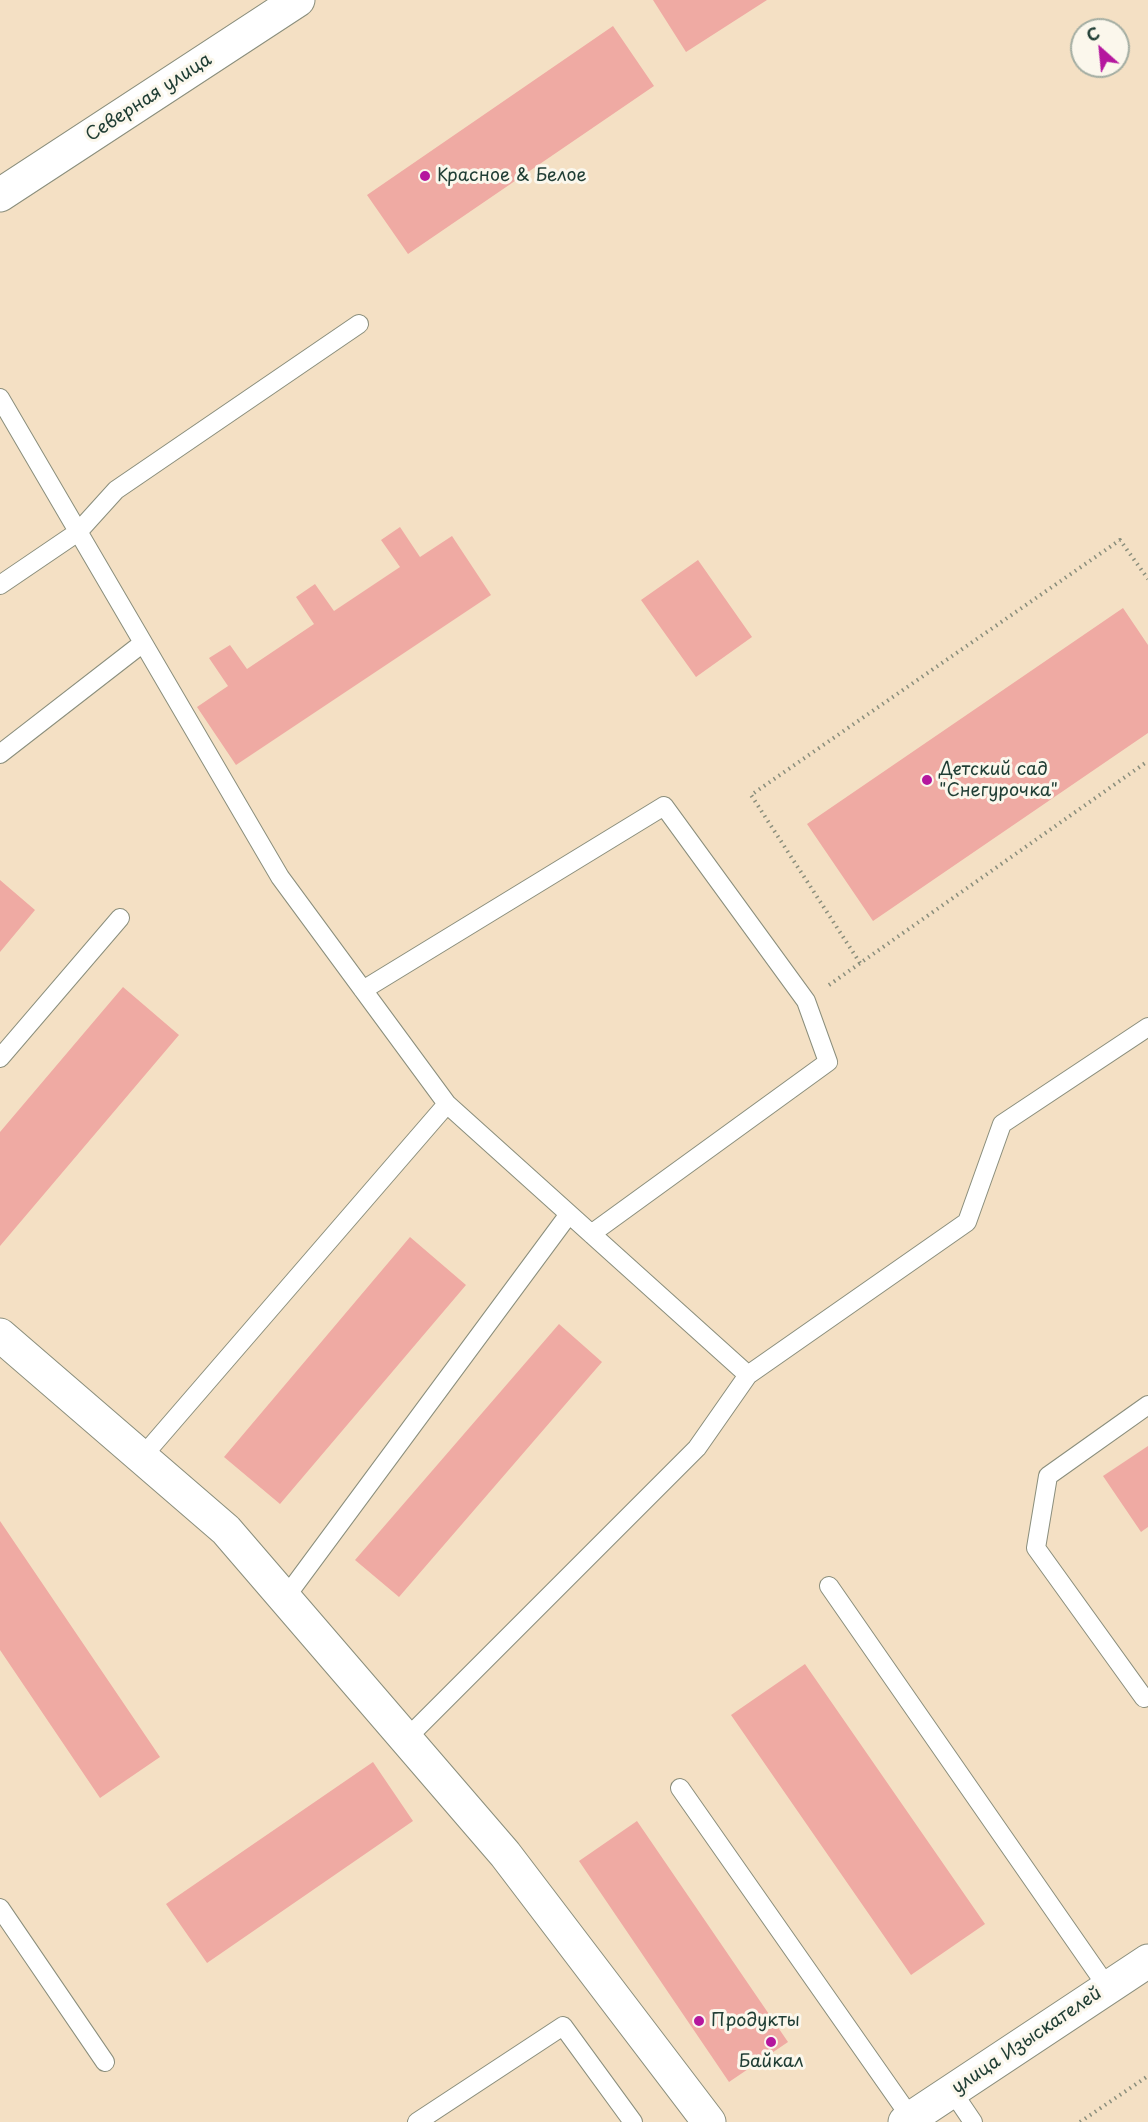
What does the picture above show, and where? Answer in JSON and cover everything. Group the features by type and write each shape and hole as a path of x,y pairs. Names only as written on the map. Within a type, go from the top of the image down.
{"street":[{"name":"Северная улица","path":"0,195 298,0"},
{"path":"4,1345 142,1457 226,1530 504,1854 709,2122"},
{"name":"улица Изыскателей","path":"908,2120 1148,1961"}],"lane":[{"path":"0,585 78,532 116,490 359,324"},
{"path":"0,398 280,877 447,1104 748,1375"},
{"path":"0,754 143,643"},
{"path":"363,990 664,806 806,1001 828,1062 591,1234"},
{"path":"0,1058 120,918"},
{"path":"406,1739 697,1448 748,1375 967,1222 1002,1124 1148,1027"},
{"path":"142,1457 447,1104"},
{"path":"285,1598 569,1214"},
{"path":"1147,1699 1036,1548 1048,1476 1148,1405"},
{"path":"829,1586 1108,1988"},
{"path":"680,1788 908,2120"},
{"path":"0,1908 105,2062"},
{"path":"417,2122 563,2026 633,2122"},
{"path":"952,2091 973,2122"}],"path":[{"path":"860,963 751,795 1120,540 1148,579"},
{"path":"806,1001 1148,761"},
{"path":"1080,2122 1148,2076"}],"building":[{"path":"653,0 767,0 686,52"},
{"path":"613,26 654,86 408,254 367,195"},
{"path":"400,527 420,557 452,536 491,595 236,765 197,707 228,686 209,658 230,645 247,669 314,624 296,597 315,584 334,611 400,567 381,540"},
{"path":"698,560 752,637 696,677 641,600"},
{"path":"1123,608 1148,645 1148,733 873,921 807,824"},
{"path":"0,880 35,910 0,952"},
{"path":"123,987 179,1035 0,1246 0,1132"},
{"path":"410,1237 466,1285 280,1504 224,1457"},
{"path":"559,1324 602,1362 399,1597 355,1560"},
{"path":"1148,1446 1148,1527 1141,1532 1103,1476"},
{"path":"0,1521 160,1757 100,1798 0,1650"},
{"path":"805,1664 985,1924 911,1975 731,1715"},
{"path":"373,1762 413,1821 207,1963 166,1904"},
{"path":"637,1821 788,2042 729,2082 579,1861"}],"place":[{"name":"Красное & Белое","path":"425,176"},
{"name":"Детский сад \"Снегурочка\"","path":"927,780"},
{"name":"Продукты","path":"699,2021"},
{"name":"Байкал","path":"771,2042"}]}
